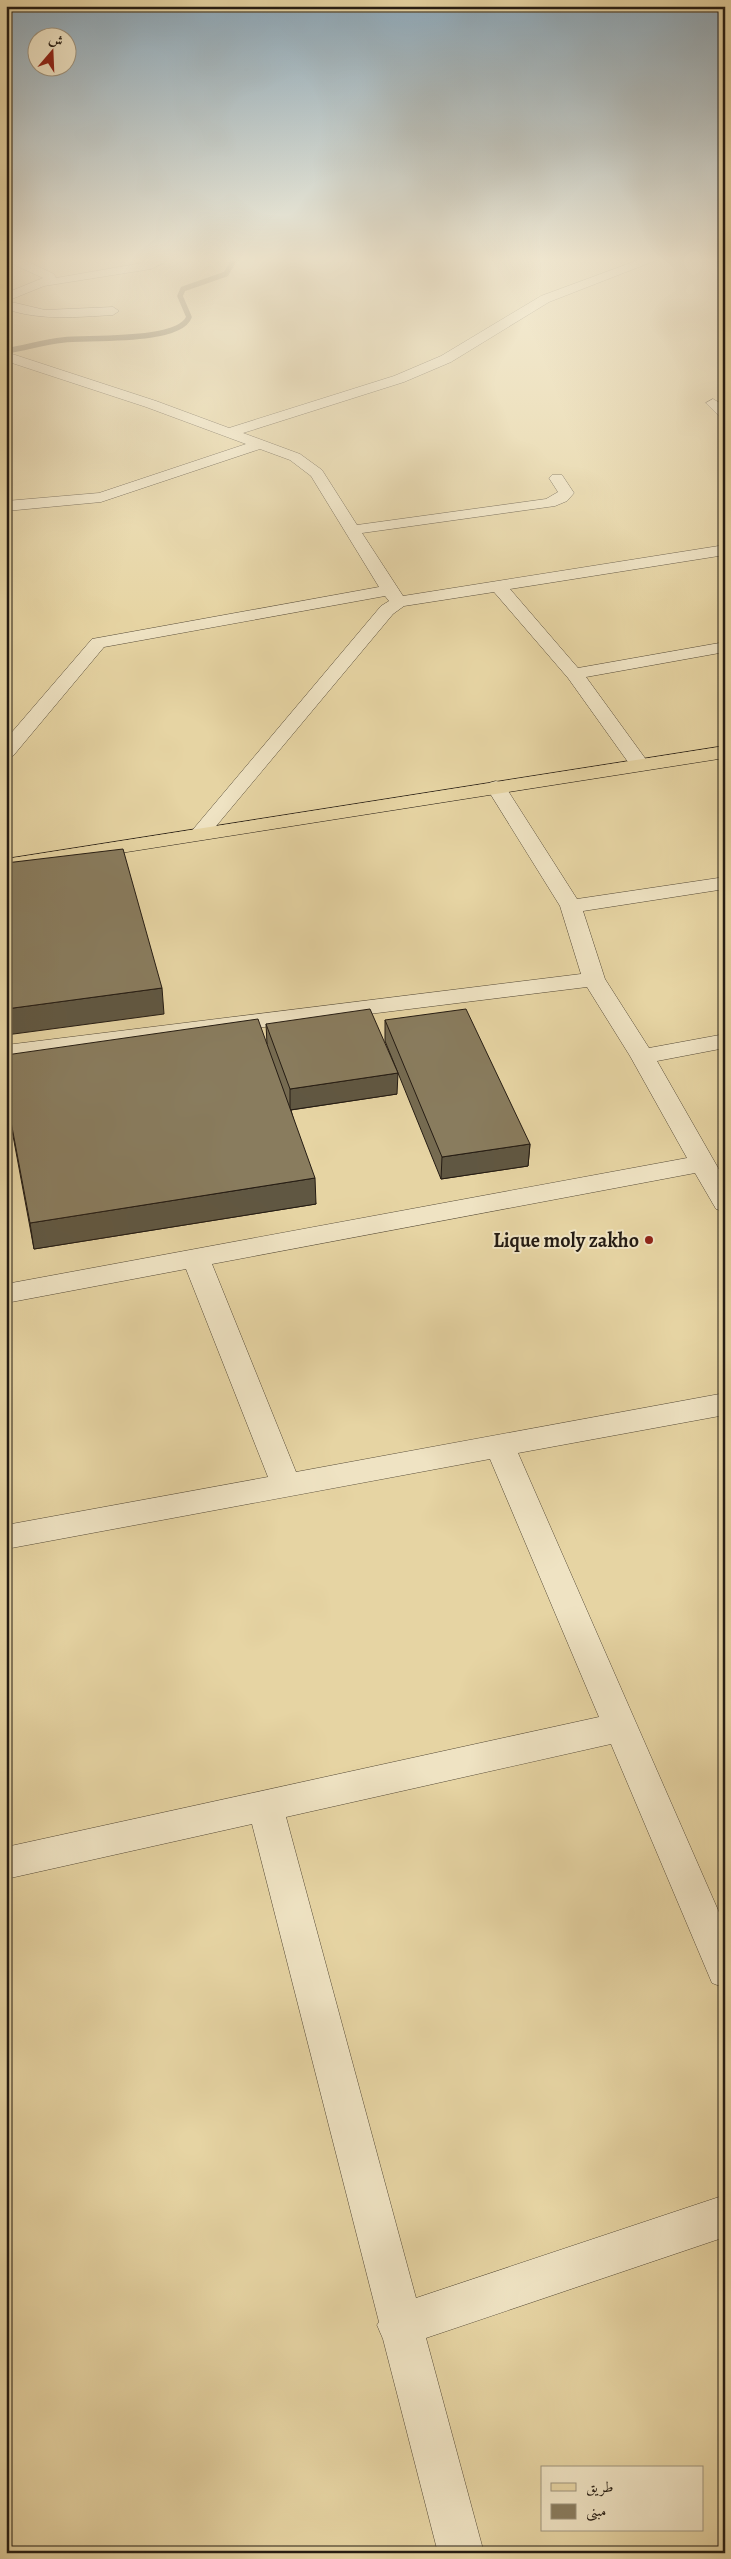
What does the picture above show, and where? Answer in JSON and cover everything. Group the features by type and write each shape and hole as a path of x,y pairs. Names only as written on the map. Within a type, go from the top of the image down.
{"main road":[{"path":"6,865 725,752"}],"street":[{"path":"68,377 296,457 316,473 394,596"},
{"path":"228,433 403,377"},
{"path":"713,403 725,414"},
{"path":"6,506 101,497 260,444"},
{"path":"352,530 549,503 561,498 566,492 557,478"},
{"path":"6,752 98,643 394,596 497,585 725,550"},
{"path":"497,585 574,674 640,766"},
{"path":"200,833 387,610 394,596"},
{"path":"574,674 725,647"},
{"path":"496,787 571,906 594,979 642,1056 725,1203"},
{"path":"571,906 725,883"},
{"path":"6,1052 594,979"},
{"path":"642,1056 725,1041"},
{"path":"6,1294 702,1163"},
{"path":"196,1259 287,1486"},
{"path":"6,1537 725,1404"},
{"path":"500,1446 725,1970"},
{"path":"6,1863 620,1727"},
{"path":"265,1806 399,2324 461,2553"},
{"path":"399,2324 725,2216"}],"building":[{"path":"123,849 162,988 6,1009 6,863"},
{"path":"370,1009 398,1073 290,1089 266,1024"},
{"path":"466,1009 530,1144 442,1157 385,1020"},
{"path":"258,1019 315,1178 30,1223 6,1095 6,1055"}],"place":[{"name":"Lique moly zakho","path":"649,1240"}]}
